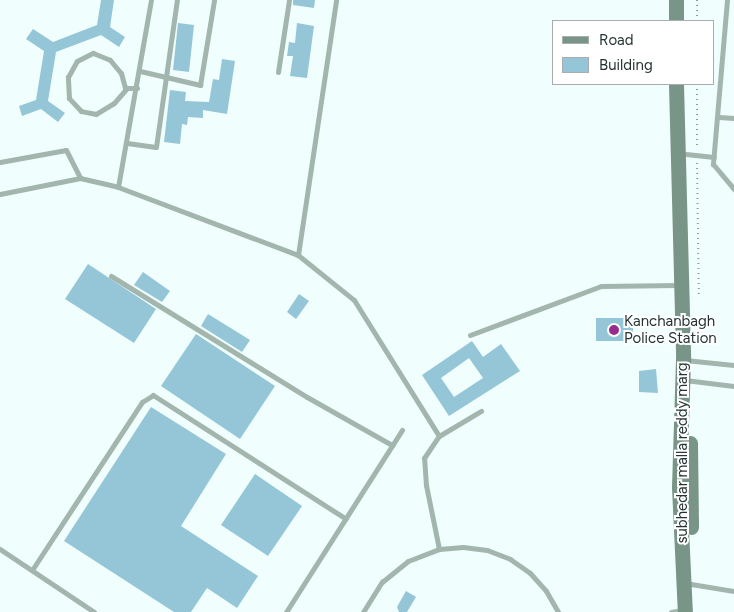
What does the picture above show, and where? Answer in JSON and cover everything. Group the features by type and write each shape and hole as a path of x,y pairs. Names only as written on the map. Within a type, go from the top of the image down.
{"main road":[{"path":"676,0 676,20"},
{"path":"686,0 686,20"},
{"name":"subhedar malla reddy marg","path":"676,85 679,285 686,360"},
{"name":"subhedar malla reddy marg","path":"684,611 688,584 686,360 692,154 686,85"}],"lane":[{"path":"118,187 140,72 151,0"},
{"path":"127,143 156,147 176,0"},
{"path":"140,72 200,85 214,0"},
{"path":"278,72 289,0"},
{"path":"298,255 336,0"},
{"path":"727,0 713,164 734,189"},
{"path":"127,88 110,60 93,53 77,61 68,77 69,98 81,111 96,114 114,103 127,88 137,88"},
{"path":"718,117 734,118"},
{"path":"0,162 66,150 80,178"},
{"path":"692,154 714,157"},
{"path":"0,194 80,178 118,187 298,255 354,300 439,436"},
{"path":"111,276 306,396 392,445"},
{"path":"470,335 601,286 679,285"},
{"path":"686,360 734,365"},
{"path":"686,381 734,386"},
{"path":"32,570 142,402 153,395 346,519"},
{"path":"439,549 423,466 428,451 439,436 481,411"},
{"path":"286,612 402,430"},
{"path":"0,549 94,612"},
{"path":"363,612 382,582 408,561 439,549 479,549 510,559 535,579 558,612"},
{"path":"688,584 734,591"}],"path":[{"path":"697,0 697,20"},
{"path":"697,85 692,154 700,298"}],"building":[{"path":"101,0 114,0 110,27 125,37 119,47 101,35 56,52 48,101 65,113 58,122 41,109 22,116 19,106 36,100 44,51 26,39 33,29 53,42 97,25"},
{"path":"293,0 315,0 314,8 293,5"},
{"path":"178,23 194,25 189,72 173,70"},
{"path":"297,23 314,26 307,78 290,76 293,56 287,56 289,42 295,43"},
{"path":"222,59 235,61 227,114 203,110 203,118 188,117 187,125 182,124 180,144 164,142 170,90 186,92 185,101 209,102 213,79 219,80"},
{"path":"88,264 156,309 134,343 65,299"},
{"path":"143,272 170,291 162,302 134,285"},
{"path":"299,294 309,301 296,319 287,312"},
{"path":"208,314 250,340 242,352 201,326"},
{"name":"Kanchanbagh Police Station","path":"596,318 633,318 633,341 596,341"},
{"path":"196,334 275,386 240,439 161,386"},
{"path":"472,341 483,357 501,344 520,371 449,416 422,375","holes":["469,358 483,378 454,397 441,378"]},
{"path":"656,369 658,393 639,392 639,371"},
{"path":"151,407 226,454 181,526 258,576 237,608 207,588 191,612 174,612 64,541"},
{"path":"255,474 302,506 268,556 221,525"},
{"path":"406,591 416,597 407,612 399,612 397,607"}],"place":[{"name":"Kanchanbagh Police Station","path":"614,330"}]}
